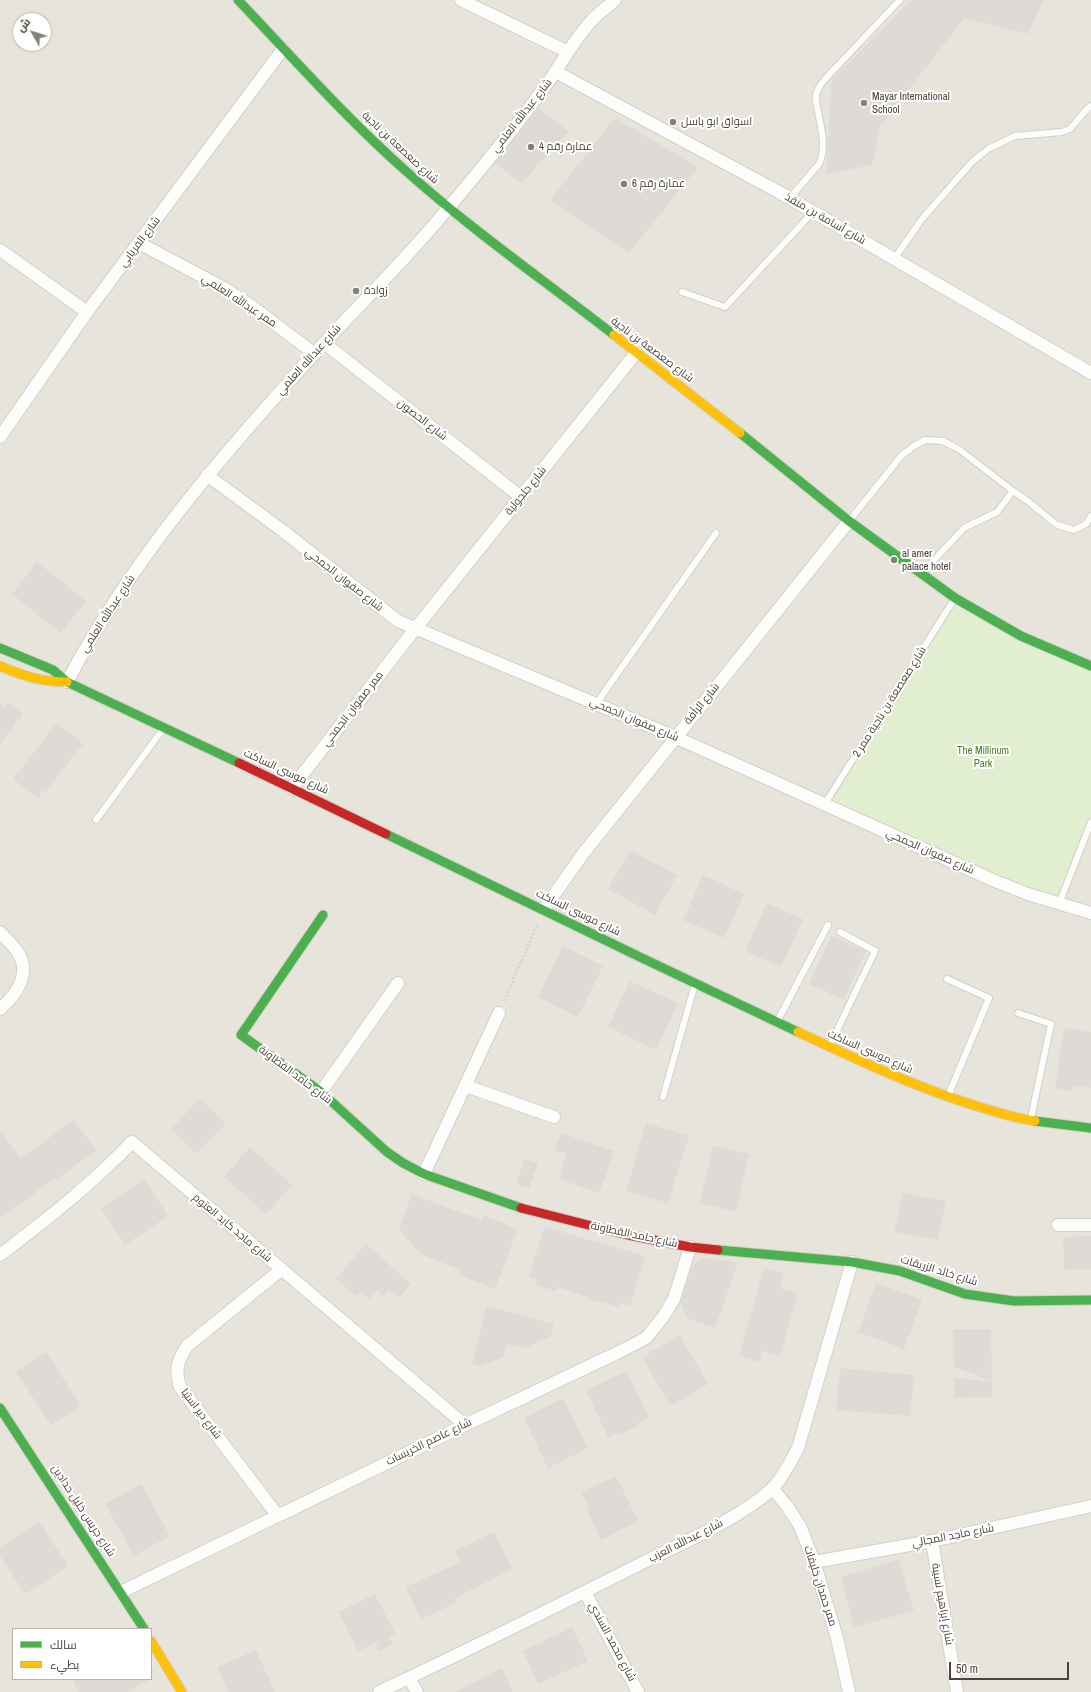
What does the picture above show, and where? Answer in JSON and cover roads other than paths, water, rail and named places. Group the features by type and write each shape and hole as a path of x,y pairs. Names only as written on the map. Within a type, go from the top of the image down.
{"street":[{"name":"شارع صعصعة بن ناجية","path":"238,0 282,49 350,119 407,172 449,208 636,353 702,402 849,520 955,598 1021,636 1091,666"},
{"path":"461,0 568,52"},
{"name":"شارع عبدالله العلمي","path":"67,682 88,642 119,594 160,536 207,475 324,343 449,208 508,135 596,16 615,0"},
{"name":"شارع الفريابي","path":"0,437 87,312 282,49"},
{"name":"شارع أسامة بن منقذ","path":"556,72 813,212 1089,369"},
{"name":"ممر عبدالله العلمي","path":"139,243 224,288 250,305 315,354"},
{"path":"0,250 87,312"},
{"name":"شارع الحصون","path":"324,343 521,497"},
{"name":"شارع جلجولية","path":"415,629 636,353"},
{"name":"شارع صفوان الجمحي","path":"207,475 283,531 380,609 398,621 675,737 995,881 1059,904 1091,913"},
{"name":"شارع الرأفة","path":"544,909 570,871 675,737 849,520"},
{"name":"ممر صفوان الجمحي","path":"292,788 415,629"},
{"name":"شارع موسى الساكت","path":"0,648 54,670 67,682 544,909 635,955 890,1075 948,1097 1030,1120 1091,1128"},
{"name":"شارع موسى الساكت","path":"0,666 24,676 48,682 67,682"},
{"name":"شارع حامد القطاونة","path":"324,915 241,1036 321,1092 387,1152 403,1163 424,1174 527,1210 628,1235 690,1247 852,1262"},
{"path":"0,932 17,952 24,967 22,980 16,992 0,1009"},
{"path":"321,1092 398,983"},
{"path":"424,1174 499,1013"},
{"path":"466,1086 554,1117"},
{"name":"شارع ماجد كايد العتوم","path":"0,1255 109,1167 132,1142 465,1425"},
{"path":"1058,1225 1091,1225"},
{"name":"شارع عاصم الخريسات","path":"121,1592 646,1338 663,1317 674,1299 690,1247"},
{"name":"شارع خالد الزريقات","path":"852,1262 900,1271 965,1294 1014,1301 1091,1300"},
{"name":"شارع عبدالله العزب","path":"378,1692 586,1592 720,1524 749,1506 772,1488 787,1470 798,1448 852,1262"},
{"name":"شارع دير استيا","path":"278,1516 180,1387 176,1373 179,1358 187,1346 282,1269"},
{"name":"شارع جريس خليل حدادين","path":"0,1408 143,1628"},
{"name":"ممر حمدان خليفات","path":"772,1488 787,1506 800,1526 814,1562 837,1638 849,1692"},
{"name":"شارع ماجد المجالي","path":"814,1562 932,1541 1091,1506"},
{"name":"شارع إبراهيم نسيبة","path":"932,1541 957,1692"},
{"name":"شارع محمد السندي","path":"586,1592 638,1692"},
{"path":"152,1643 182,1692"},
{"path":"409,1678 417,1692"}],"lane":[{"path":"789,199 819,164 822,157 824,147 816,96 819,88 825,79 900,0"},
{"path":"894,259 922,219 972,162 988,149 1015,136 1066,131 1075,124 1087,108 1091,106"},
{"path":"682,292 725,307 813,212"},
{"path":"849,520 902,455 925,440 943,441 960,450 1057,525 1074,530 1086,524 1091,516"},
{"path":"922,573 964,528 997,512 1013,491"},
{"path":"596,704 716,533"},
{"name":"شارع صعصعة بن ناجية ممر 2","path":"824,805 955,598"},
{"path":"96,820 164,728"},
{"path":"1059,904 1091,822"},
{"path":"777,1022 828,925"},
{"path":"829,1047 875,950 840,932"},
{"path":"947,979 989,998 948,1097"},
{"path":"663,1098 696,983"},
{"path":"1018,1013 1051,1024 1030,1120"}],"place":[{"name":"Mayar International School","path":"864,103"},
{"name":"اسواق ابو باسل","path":"673,122"},
{"name":"عمارة رقم 4","path":"531,147"},
{"name":"عمارة رقم 6","path":"624,184"},
{"name":"زوادة","path":"356,291"},
{"name":"al amer palace hotel","path":"894,560"}],"park label":[{"name":"The Millinum Park","path":"983,757"}]}
